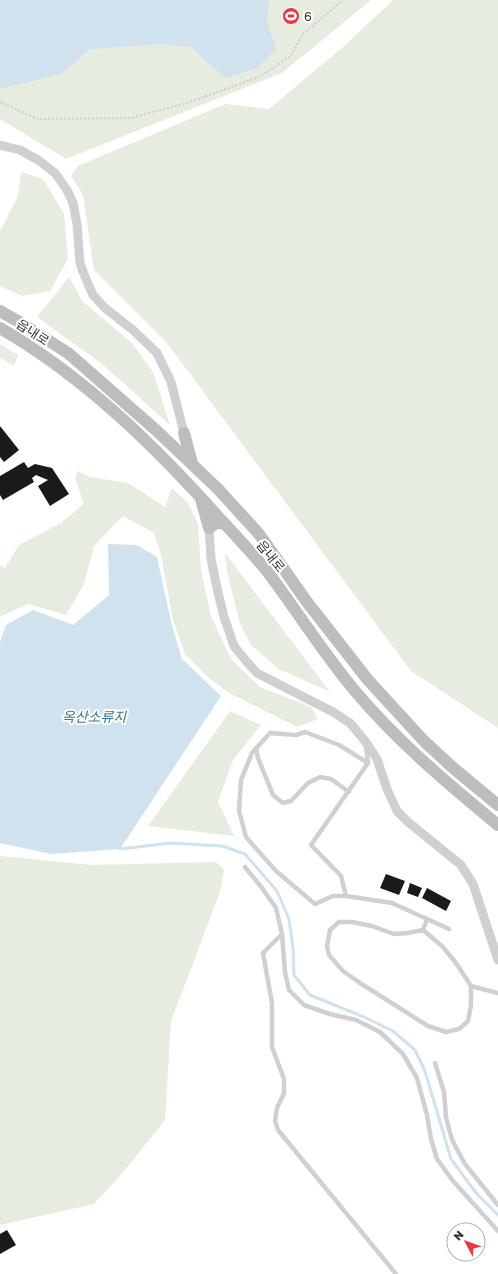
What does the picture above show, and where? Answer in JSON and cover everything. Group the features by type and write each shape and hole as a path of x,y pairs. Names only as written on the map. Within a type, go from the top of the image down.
{"street":[{"path":"0,145 20,150 38,160 55,173 67,190 77,224 80,263 93,295 105,308 157,353 171,382 192,464"},
{"name":"읍내로","path":"0,311 68,353 173,445 240,511 259,534 307,602 368,680 424,741 452,767 498,805"},
{"name":"읍내로","path":"0,328 22,340 68,373 119,417 182,476 266,570 312,635 356,692 396,736 451,786 498,825"},
{"path":"173,445 184,433"},
{"path":"200,496 209,528 211,559 217,588 234,646 258,673 333,712 350,723 365,741 377,759 387,789 397,811 408,822 461,865 473,884 498,960"},
{"path":"209,528 216,523 224,523"}],"lane":[{"path":"368,763 340,745 305,732 296,735 270,733 252,753 241,780 239,811 246,837 276,871 315,904 333,896 346,896 392,903 449,929"},
{"path":"346,896 341,876 311,845 368,763 365,741"},
{"path":"256,748 258,758 273,795 283,803 292,801 308,783 320,777 331,779 349,792"},
{"path":"245,867 276,908 282,934 284,972 289,990 304,1005 330,1014 356,1020 380,1032 403,1054 417,1078 437,1159 453,1181 498,1231"},
{"path":"423,930 427,919"},
{"path":"339,922 352,922 372,926 394,934 423,930 442,946 456,963 471,986 471,1005 468,1022 459,1029 446,1032 428,1026 343,971 329,955 327,946 330,930 339,922"},
{"path":"282,934 263,953 272,1003 272,1047 284,1079 284,1093 277,1108 275,1121 278,1130 396,1274"},
{"path":"471,986 498,993"},
{"path":"435,1064 444,1092 446,1117 452,1140 465,1164 498,1205"}],"path":[{"path":"0,102 38,119 130,118 187,103 259,78 291,56 302,35 343,0"}],"shaded area":[{"path":"0,0 371,0 282,73 66,159 0,119"},
{"path":"393,0 498,0 498,728 411,671 167,343 94,270 83,195 71,176 78,166 225,104 269,109 343,47"},
{"path":"21,172 43,179 64,214 68,259 50,291 22,296 0,286 0,232 18,196"},
{"path":"69,277 82,301 132,343 153,372 170,425 101,363 37,317"},
{"path":"0,344 18,355 14,366 0,358"},
{"path":"78,471 90,477 128,483 165,507 172,488 188,503 198,524 201,570 211,616 231,659 260,687 311,707 318,719 297,727 231,694 210,679 185,654 173,620 160,551 154,533 123,516 94,546 84,584 66,615 28,604 0,617 0,565 5,568 19,545 61,523 84,504 75,478"},
{"path":"225,553 330,692 279,669 251,645 240,624 227,571"},
{"path":"230,711 261,725 233,760 218,802 234,836 148,826"},
{"path":"0,856 92,865 216,862 224,870 220,892 171,1021 165,1120 120,1176 94,1204 0,1225"}],"water":[{"path":"0,0 269,0 267,23 276,49 257,68 227,78 214,69 192,47 161,44 90,49 61,74 4,88 0,87"},
{"name":"옥산소류지","path":"108,544 137,545 157,557 171,622 182,659 221,696 120,849 51,854 0,843 0,642 6,625 33,610 73,625 109,595"}],"building":[{"path":"0,426 19,450 4,462 0,457"},
{"path":"24,462 28,468 35,464 52,468 69,494 50,506 38,486 48,480 36,475 32,478 34,482 3,500 0,495 0,476"},
{"path":"386,874 405,881 399,895 380,888"},
{"path":"410,883 422,888 418,897 407,893"},
{"path":"427,888 451,901 446,911 422,898"},
{"path":"7,1230 16,1245 0,1254 0,1234"}],"waterway":[{"path":"120,849 171,843 222,846 245,854 277,891 289,919 293,948 294,975 310,995 364,1017 393,1031 415,1050 425,1071 451,1159 476,1193 498,1215"}],"place":[{"name":"6","path":"291,16"}]}
